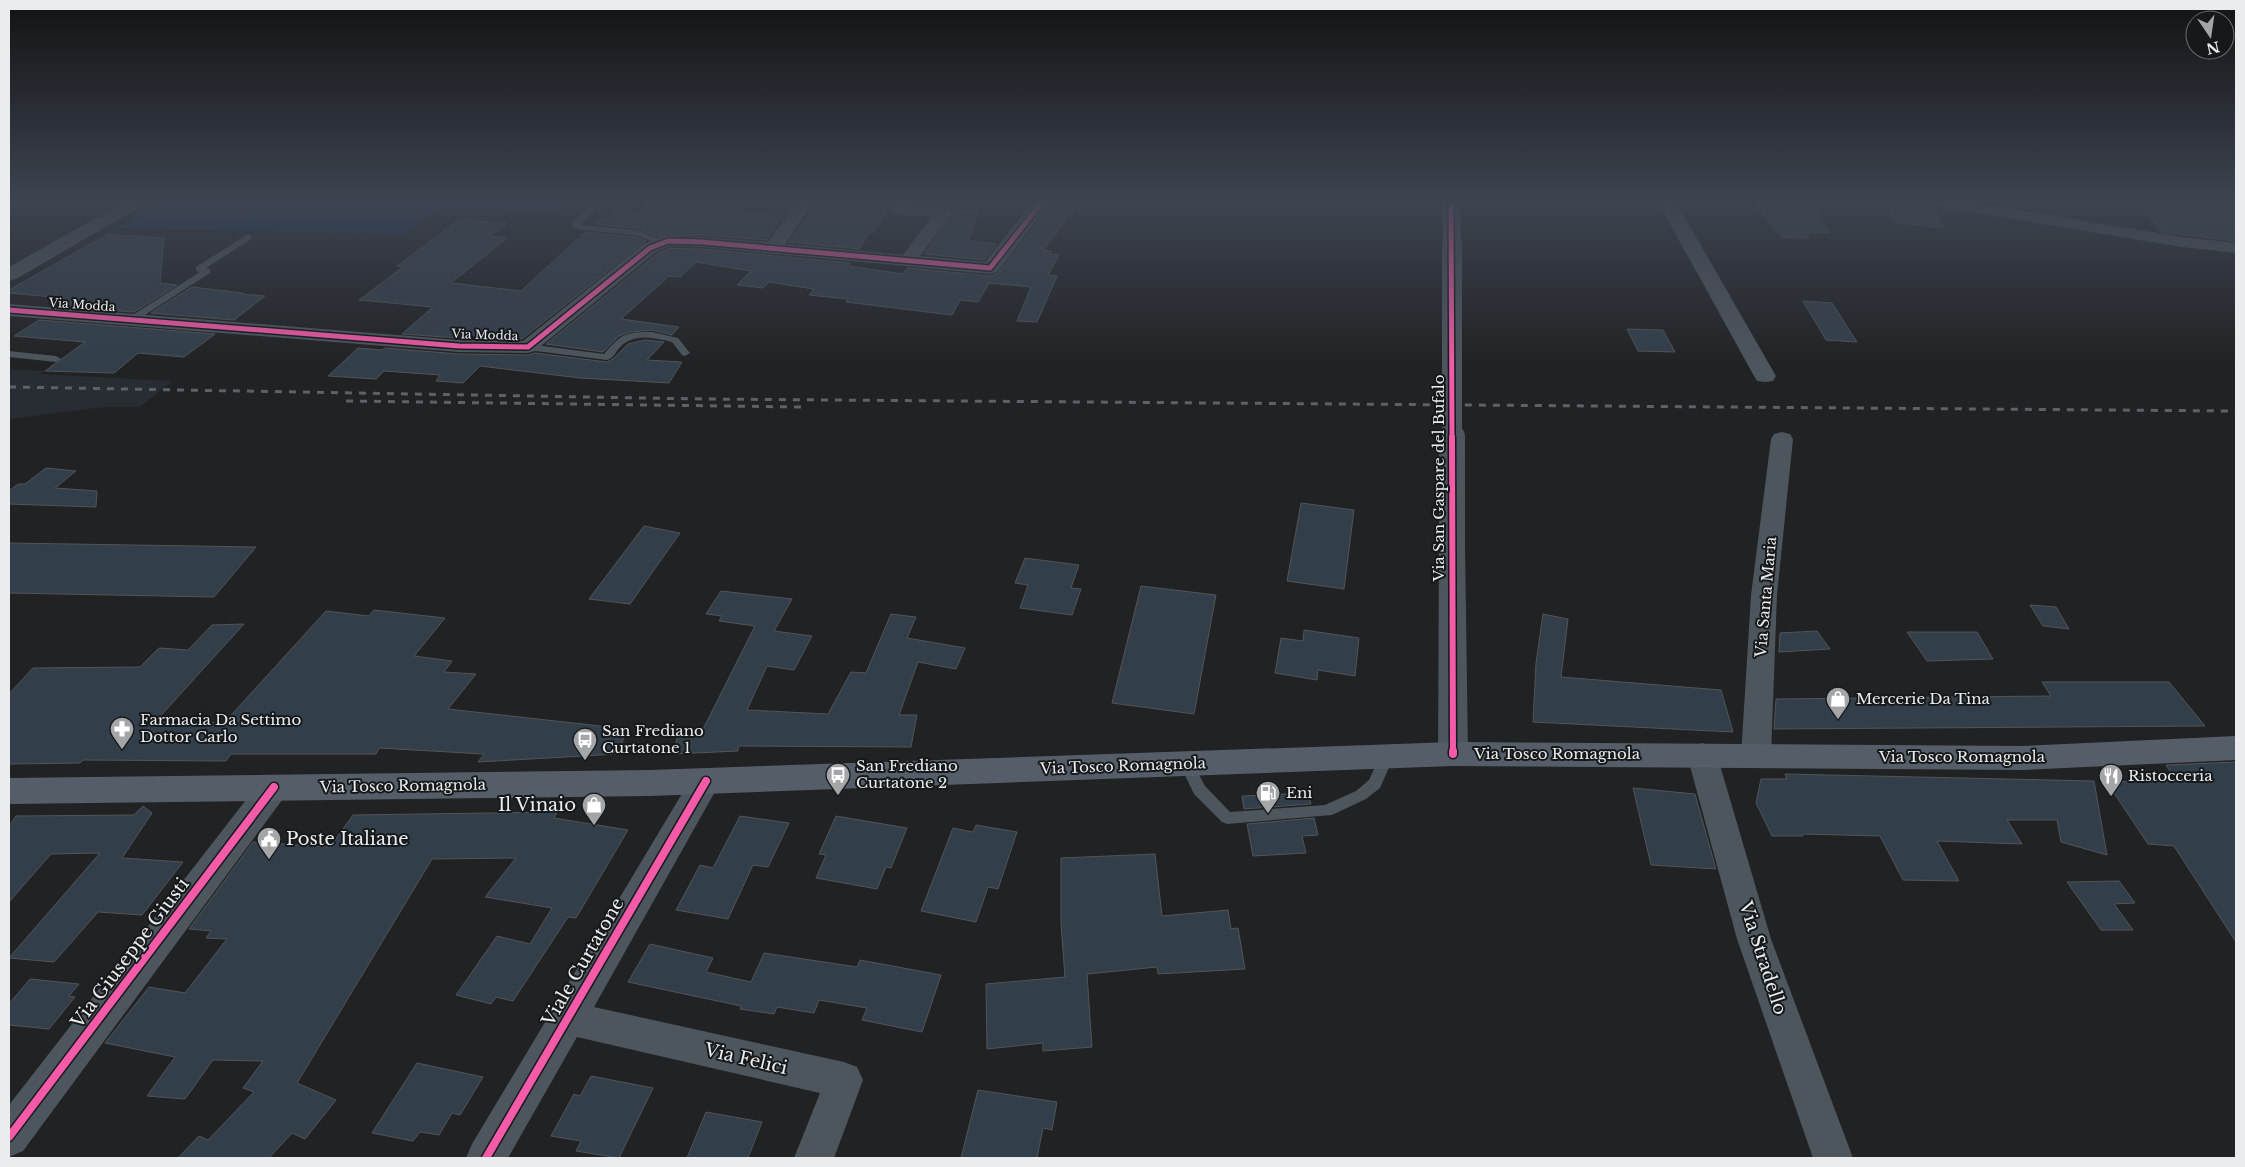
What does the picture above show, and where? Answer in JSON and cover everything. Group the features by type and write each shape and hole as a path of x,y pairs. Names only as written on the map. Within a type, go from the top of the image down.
{"main road":[{"name":"Via Tosco Romagnola","path":"9,791 706,781 1453,754 2023,758 2236,748"}],"street":[{"path":"9,275 41,256"},
{"name":"Via Modda","path":"9,310 459,346 528,347 640,256"},
{"path":"868,256 990,268 999,256"},
{"path":"908,260 911,256"},
{"name":"Via San Gaspare del Bufalo","path":"1452,256 1453,754"},
{"path":"1698,256 1765,376"},
{"name":"Via Santa Maria","path":"1756,756 1764,595 1782,439"},
{"name":"Via Stradello","path":"1702,755 1754,939 1833,1158"},
{"name":"Viale Curtatone","path":"486,1158 706,781"},
{"name":"Via Giuseppe Giusti","path":"9,1137 274,787"},
{"name":"Via Felici","path":"567,1018 844,1080 814,1158"}],"lane":[{"path":"131,320 207,270 199,269 218,256"},
{"path":"528,347 607,357 618,344 631,335 652,335 675,340 685,354"},
{"path":"9,354 56,358"},
{"path":"1186,764 1199,790 1226,818 1327,811 1360,795 1375,784 1387,756"}],"shaded area":[{"path":"9,369 45,371 41,374 172,381 140,407 104,407 9,419"}],"building":[{"path":"68,256 162,256 160,283 177,285 134,312 51,306 64,298 9,293 9,290"},
{"path":"410,256 484,256 451,283 521,291 558,256 626,256 522,339 459,338 402,334 433,307 359,300 403,267 397,266"},
{"path":"654,256 781,256 850,263 848,266 903,274 907,268 991,276 998,273 1011,256 1058,256 1048,275 1057,276 1037,322 1017,321 1031,287 989,283 978,302 960,300 952,315 846,302 848,299 809,295 814,289 769,282 763,288 737,285 751,271 696,262 680,277 669,276 621,319 679,327 672,335 652,330 630,332 619,336 603,352 546,344"},
{"path":"949,256 987,256 984,260"},
{"path":"192,287 265,296 234,320 151,313"},
{"path":"1803,301 1832,303 1857,342 1826,340"},
{"path":"39,320 215,334 184,357 138,353 114,373 45,371 85,342 14,336"},
{"path":"1627,329 1663,330 1675,352 1638,351"},
{"path":"645,340 664,342 647,360 682,362 669,383 580,378 480,366 463,383 436,381 440,375 384,371 376,379 328,376 358,348 382,350 385,348 459,354 528,355 535,353 607,362 613,359 628,344"},
{"path":"46,468 76,471 55,488 97,491 96,507 9,504 9,491 18,484 25,484"},
{"path":"1301,503 1354,510 1344,589 1287,581"},
{"path":"644,526 680,533 630,604 589,599"},
{"path":"9,543 256,547 214,597 9,593"},
{"path":"1025,558 1079,565 1071,588 1081,589 1072,615 1020,608 1028,585 1015,583"},
{"path":"1141,586 1216,595 1194,714 1112,703"},
{"path":"721,591 792,599 774,631 812,636 794,670 767,666 747,710 828,714 851,672 866,673 891,614 916,617 907,638 965,648 956,669 918,662 899,715 917,715 911,747 738,746 738,751 673,754 678,735 700,735 755,626 719,621 722,616 706,614"},
{"path":"2030,605 2056,607 2069,629 2043,626"},
{"path":"374,610 445,618 414,656 452,661 444,672 476,674 448,709 627,729 618,754 478,762 484,754 379,748 376,754 231,754 226,761 83,760 80,763 9,764 9,694 33,668 140,667 159,648 188,650 212,625 244,624 155,722 224,723 326,611 369,616"},
{"path":"1543,614 1568,619 1561,677 1721,690 1733,732 1533,722 1536,663"},
{"path":"1304,630 1359,638 1355,676 1318,670 1317,680 1275,673 1281,638 1303,641"},
{"path":"1817,631 1830,649 1779,652 1780,633"},
{"path":"1907,632 1977,632 1993,659 1927,661"},
{"path":"2042,682 2169,682 2205,726 1774,729 1776,699 2051,696"},
{"path":"2236,762 2236,942 2174,846 2148,844 2106,781 2137,782 2133,776 2175,779 2166,765"},
{"path":"1785,774 2094,781 2107,855 2061,842 2057,820 2007,820 2022,844 1937,841 1959,881 1903,880 1880,836 1803,834 1803,836 1772,836 1756,803 1761,779 1787,779"},
{"path":"1633,788 1695,794 1716,869 1651,865"},
{"path":"1308,793 1311,804 1244,809 1242,796"},
{"path":"143,806 152,813 122,858 183,862 142,915 98,912 54,962 9,958 100,853 51,854 9,902 9,826 16,816 134,815"},
{"path":"557,812 554,818 628,830 576,918 568,917 513,1001 496,997 491,1004 456,995 497,936 530,944 552,908 485,897 516,858 432,859 297,1083 336,1100 305,1139 292,1133 269,1158 178,1158 199,1136 208,1140 254,1092 243,1088 263,1061 213,1060 185,1099 147,1096 175,1057 105,1043 149,987 185,993 227,939 206,938 211,931 189,929 253,842 330,847 353,815"},
{"path":"740,816 789,823 768,867 753,865 728,919 676,910 700,865 713,868"},
{"path":"836,816 907,828 891,868 886,867 877,889 816,878 826,855 819,854"},
{"path":"1314,818 1318,835 1302,836 1306,853 1253,856 1247,824"},
{"path":"976,825 1017,832 998,889 988,887 976,922 921,911 953,828 973,832"},
{"path":"1155,854 1162,916 1228,910 1231,929 1238,928 1245,969 1158,974 1157,967 1087,974 1092,1047 1043,1051 1043,1043 987,1049 986,984 1065,977 1061,923 1061,858"},
{"path":"2119,881 2135,903 2114,904 2133,930 2101,930 2067,882"},
{"path":"650,944 713,958 706,972 751,982 764,953 857,967 860,960 941,975 922,1032 862,1020 867,1008 819,1000 814,1013 777,1007 774,1014 740,1009 741,1006 628,982"},
{"path":"30,979 79,984 69,996 75,997 49,1029 9,1025 9,1004"},
{"path":"417,1063 483,1077 460,1115 452,1113 439,1135 420,1132 413,1141 372,1133"},
{"path":"591,1076 653,1088 619,1158 576,1151 581,1141 551,1136 574,1094 580,1096"},
{"path":"978,1090 1057,1102 1052,1130 1043,1128 1037,1158 961,1158"},
{"path":"706,1112 762,1122 748,1158 687,1158"}],"railway":[{"path":"9,387 703,399 2236,411"},
{"path":"346,401 801,407"}],"cycle path":[{"path":"9,310 459,346 528,347 640,256"},
{"path":"862,256 990,268 999,256"},
{"path":"1451,256 1453,754"},
{"path":"486,1158 706,781"},
{"path":"9,1137 274,787"}],"place":[{"name":"Mercerie Da Tina","path":"1838,720"},
{"name":"Farmacia Da Settimo Dottor Carlo","path":"122,750"},
{"name":"San Frediano Curtatone 1","path":"585,761"},
{"name":"San Frediano Curtatone 2","path":"838,796"},
{"name":"Ristocceria","path":"2111,797"},
{"name":"Eni","path":"1268,814"},
{"name":"Il Vinaio","path":"594,826"},
{"name":"Poste Italiane","path":"269,860"}]}
